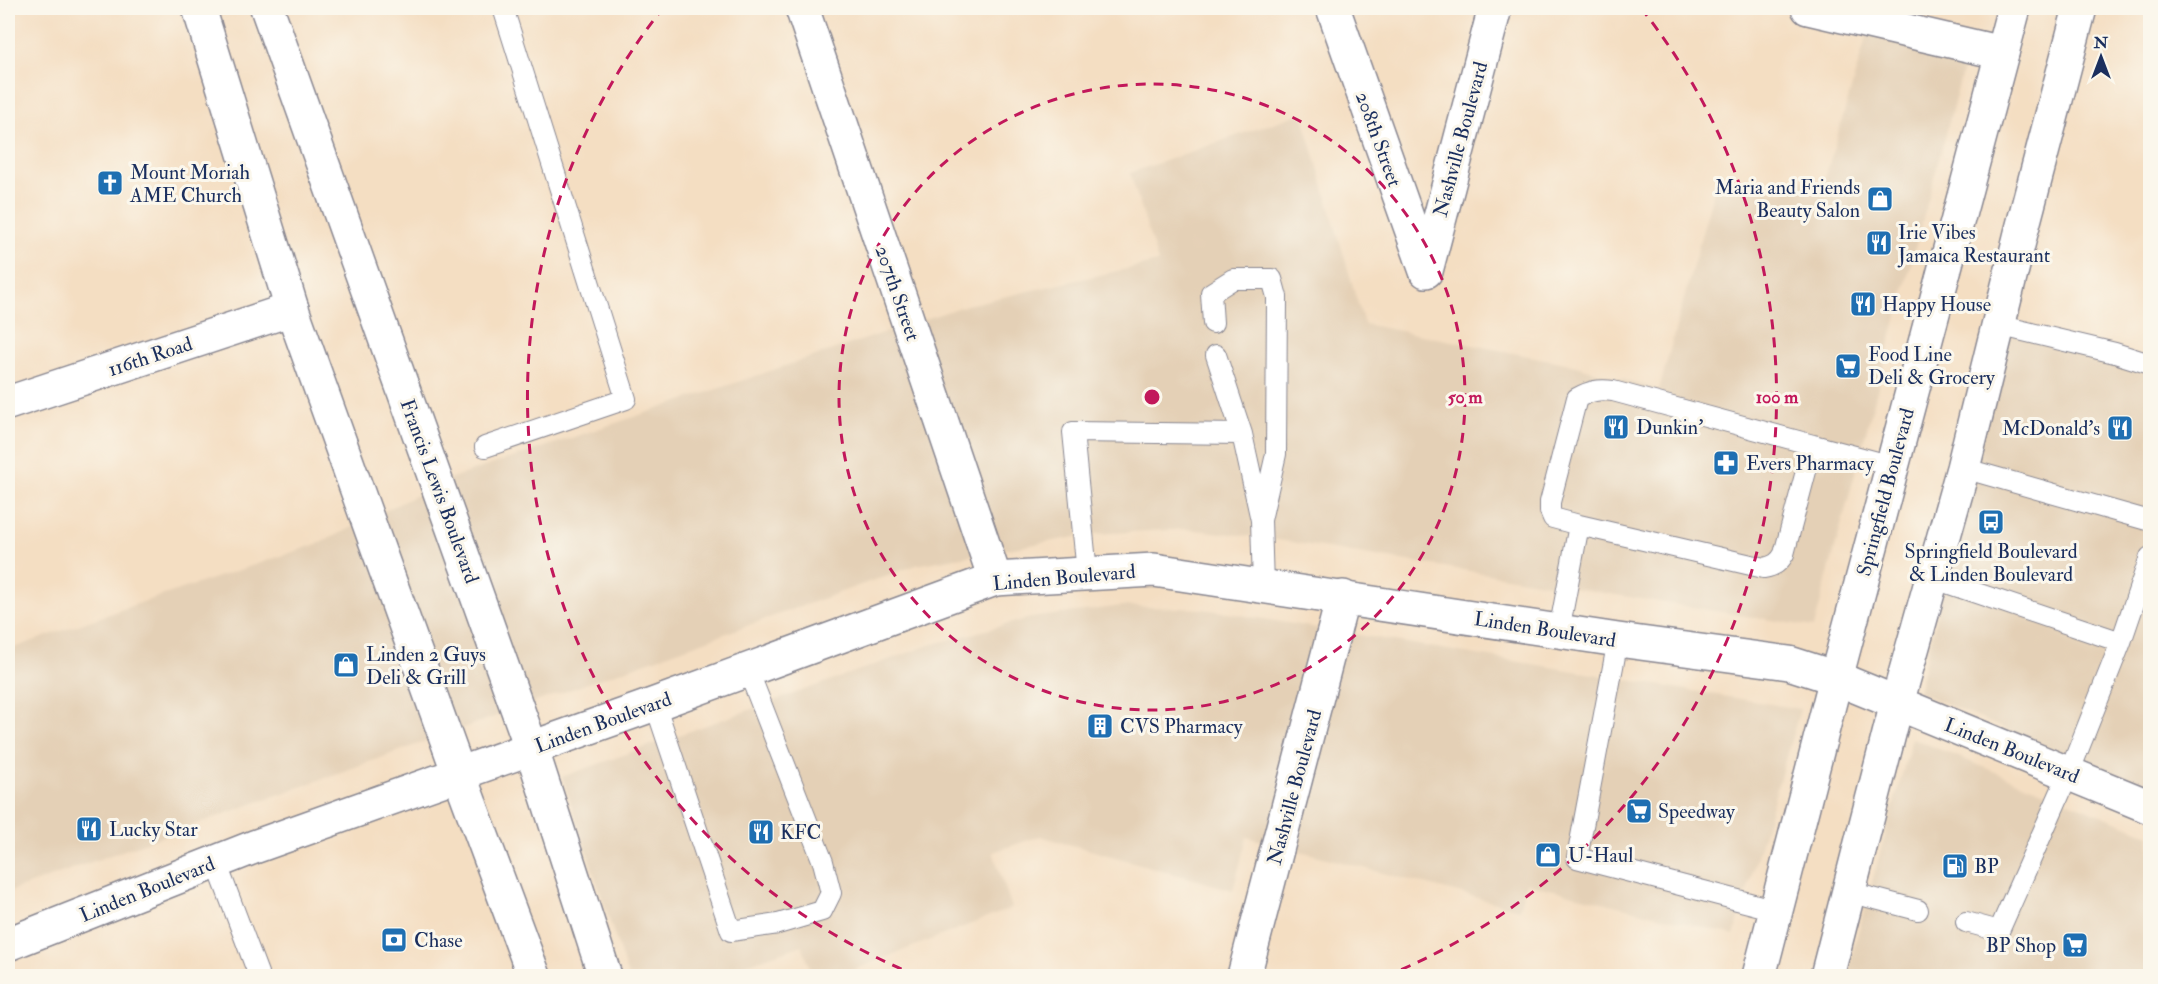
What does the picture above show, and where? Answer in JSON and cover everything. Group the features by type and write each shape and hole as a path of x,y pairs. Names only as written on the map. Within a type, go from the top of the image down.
{"main road":[{"path":"199,8 292,309 534,976"},
{"name":"Francis Lewis Boulevard","path":"267,8 531,747 605,976"},
{"name":"207th Street","path":"802,8 995,579"},
{"name":"208th Street","path":"1333,8 1426,271"},
{"name":"Nashville Boulevard","path":"1426,271 1495,8"},
{"path":"1808,8 2002,53"},
{"name":"Springfield Boulevard","path":"1759,976 2014,8"},
{"path":"1827,976 1897,703 1963,468 2080,8"},
{"name":"116th Road","path":"8,403 292,309"},
{"name":"Linden Boulevard","path":"8,944 216,862 995,579 1087,573 1154,570 1618,640 1789,663 1836,678 2151,807"},
{"name":"Nashville Boulevard","path":"1244,976 1343,597"}],"lane":[{"path":"485,447 626,399 502,8"},
{"path":"1213,323 1211,293 1233,279 1272,279 1276,297 1276,454 1261,520"},
{"path":"1998,325 2151,364"},
{"path":"1216,355 1242,434 1261,520 1263,586"},
{"path":"1813,445 1784,554 1780,562 1772,566 1764,568 1579,525 1553,518 1550,511 1550,502 1577,398 1598,389 1613,390 1892,466"},
{"path":"1087,573 1073,432 1242,434"},
{"path":"1963,468 2151,521"},
{"path":"1559,631 1579,525"},
{"path":"1966,922 1999,931 2069,773 2121,642 2151,556"},
{"path":"1932,578 2121,642"},
{"path":"1618,640 1577,858 1776,910"},
{"path":"655,704 731,931 778,924 822,911 831,893 823,862 748,670"},
{"path":"216,862 259,976"},
{"path":"1849,892 1918,910"}],"shaded area":[{"path":"1869,28 1967,54 1814,627 1266,538 1187,529 1093,534 916,565 8,892 8,650 320,543 449,479 967,305 1158,262 1130,173 1302,113 1364,324 1565,363 1659,390 1718,175 1784,193 1791,177 1823,185"},
{"path":"2010,322 2150,364 2150,791 1918,692"},
{"path":"1122,606 1204,609 1800,709 1734,935 1526,883 1519,909 1247,837 1233,890 1040,836 993,852 1012,908 838,976 813,976 802,945 712,976 628,976 562,777 930,645 1031,618"},
{"path":"1912,738 2150,835 2150,976 1846,976"}],"place":[{"name":"Mount Moriah AME Church","path":"110,183"},
{"name":"Maria and Friends Beauty Salon","path":"1880,199"},
{"name":"Irie Vibes Jamaica Restaurant","path":"1879,243"},
{"name":"Happy House","path":"1863,304"},
{"name":"Food Line Deli & Grocery","path":"1848,366"},
{"name":"Dunkin'","path":"1616,427"},
{"name":"McDonald's","path":"2120,428"},
{"name":"Evers Pharmacy","path":"1726,463"},
{"name":"Springfield Boulevard & Linden Boulevard","path":"1991,522"},
{"name":"Linden 2 Guys Deli & Grill","path":"346,665"},
{"name":"CVS Pharmacy","path":"1100,726"},
{"name":"Speedway","path":"1639,811"},
{"name":"Lucky Star","path":"89,829"},
{"name":"KFC","path":"761,832"},
{"name":"U-Haul","path":"1548,855"},
{"name":"BP","path":"1955,866"},
{"name":"Chase","path":"394,940"},
{"name":"BP Shop","path":"2075,945"}]}
